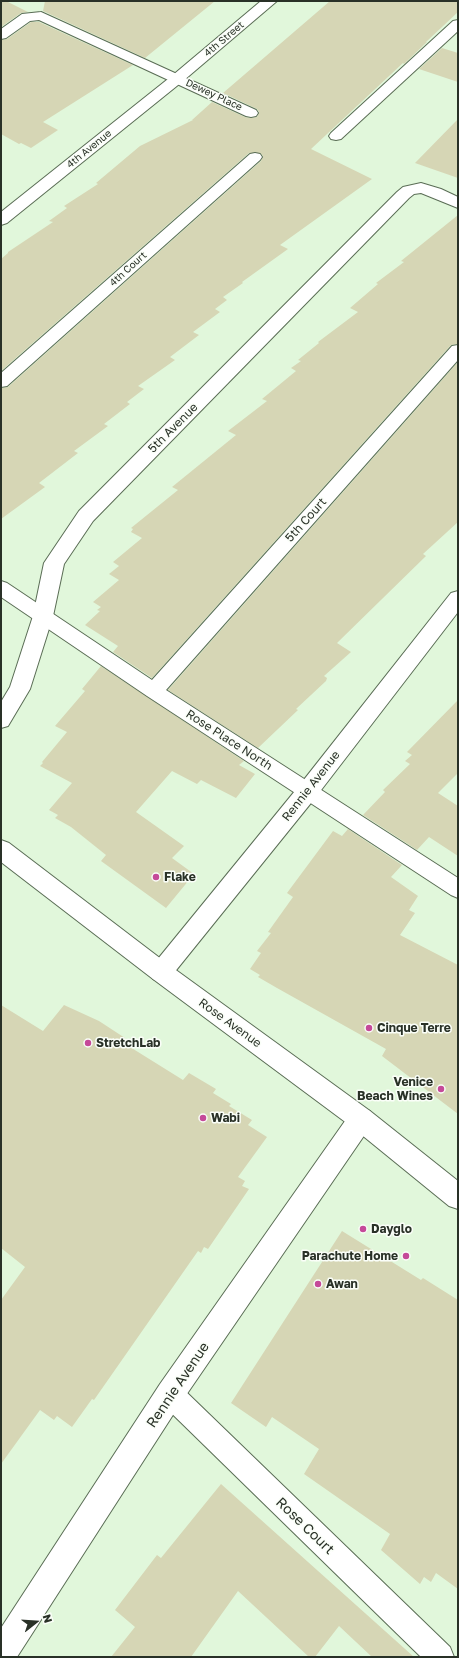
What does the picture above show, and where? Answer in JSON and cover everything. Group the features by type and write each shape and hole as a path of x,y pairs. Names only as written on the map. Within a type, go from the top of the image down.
{"street":[{"name":"4th Street","path":"178,78 270,1"},
{"name":"4th Avenue","path":"1,220 178,78"},
{"name":"5th Avenue","path":"1,720 20,689 43,616 54,562 86,516 402,194 409,190 421,188 435,192 458,203"},
{"name":"Rennie Avenue","path":"161,972 307,792 458,598"},
{"name":"Rose Avenue","path":"1,850 161,972 361,1119 458,1197"},
{"name":"Rennie Avenue","path":"1,1655 170,1394 361,1119"}],"lane":[{"name":"Dewey Place","path":"1,35 27,17 41,16 251,112"},
{"path":"336,136 458,24"},
{"name":"4th Court","path":"1,382 255,157"},
{"name":"5th Court","path":"154,691 458,350"},
{"name":"Rose Place North","path":"1,588 307,792 458,889"},
{"name":"Rose Court","path":"170,1394 440,1657"}],"building":[{"path":"1,1 6,1 28,12 21,13 1,27"},
{"path":"45,1 215,1 145,58 43,11"},
{"path":"330,1 458,1 458,12 404,64 403,63 311,149 372,179 280,245 288,249 223,297 227,300 215,309 220,312 193,332 199,335 170,357 175,360 138,386 144,389 127,402 130,404 104,424 108,426 74,451 78,453 39,483 45,487 1,519 1,388 8,387 261,161 263,156 260,153 249,153 1,371 1,259 8,252 53,222 49,221 67,208 64,206 98,184 96,183 140,146 193,120 212,102 245,117 257,117 259,112 257,109 223,93"},
{"path":"31,22 39,22 133,65 43,122 58,130 31,148 21,143 19,144 1,134 1,40 7,39"},
{"path":"442,48 458,53 458,82 419,69"},
{"path":"458,119 458,178 415,163"},
{"path":"458,215 458,344 451,345 152,678 113,652 118,646 85,625 100,611 97,610 101,607 93,602 119,580 109,574 119,566 113,562 142,538 131,532 133,529 131,528 178,490 172,487 236,435 228,431 267,401 262,399 296,371 291,368 301,361 298,360 319,343 318,342 358,312 350,308 378,284 376,283 404,262 401,261"},
{"path":"458,362 458,522 423,554 426,556 337,643 351,652 324,676 327,678 326,681 258,748 168,690"},
{"path":"101,666 244,761 239,765 255,774 236,798 201,780 197,784 172,771 136,812 184,846 172,858 194,874 166,908 101,861 106,855 71,827 55,818 58,815 49,810 72,783 40,766 67,732 55,726 85,691 82,689"},
{"path":"458,700 458,773 438,793 458,806 458,856 429,837 417,850 363,815 385,792 383,790 410,764 405,761 412,755 407,752"},
{"path":"348,829 402,865 391,877 418,896 409,910 415,913 400,935 458,965 458,1114 382,1056 386,1049 258,977 260,975 250,969 261,953 257,951 271,933 268,932 293,897 287,893 333,831 342,836"},
{"path":"1,1005 43,1031 64,1005 99,1021 125,1038 122,1042 183,1080 189,1073 216,1089 213,1093 231,1104 229,1106 252,1120 248,1125 267,1137 238,1177 245,1181 242,1186 249,1189 208,1249 204,1247 201,1253 198,1251 94,1400 92,1399 72,1427 57,1416 54,1420 40,1410 1,1464 1,1300 25,1267 1,1248"},
{"path":"342,1231 421,1280 423,1278 458,1300 458,1589 436,1573 431,1582 424,1577 420,1584 381,1550 390,1534 304,1474 319,1449 272,1417 266,1427 231,1403"},
{"path":"221,1484 414,1657 372,1657 339,1626 315,1657 309,1657 238,1591 191,1657 111,1657 135,1627 115,1610 157,1555 161,1558"}],"place":[{"name":"Flake","path":"156,877"},
{"name":"Cinque Terre","path":"369,1028"},
{"name":"StretchLab","path":"88,1043"},
{"name":"Venice Beach Wines","path":"441,1089"},
{"name":"Wabi","path":"203,1118"},
{"name":"Dayglo","path":"363,1229"},
{"name":"Parachute Home","path":"406,1256"},
{"name":"Awan","path":"318,1284"}]}
